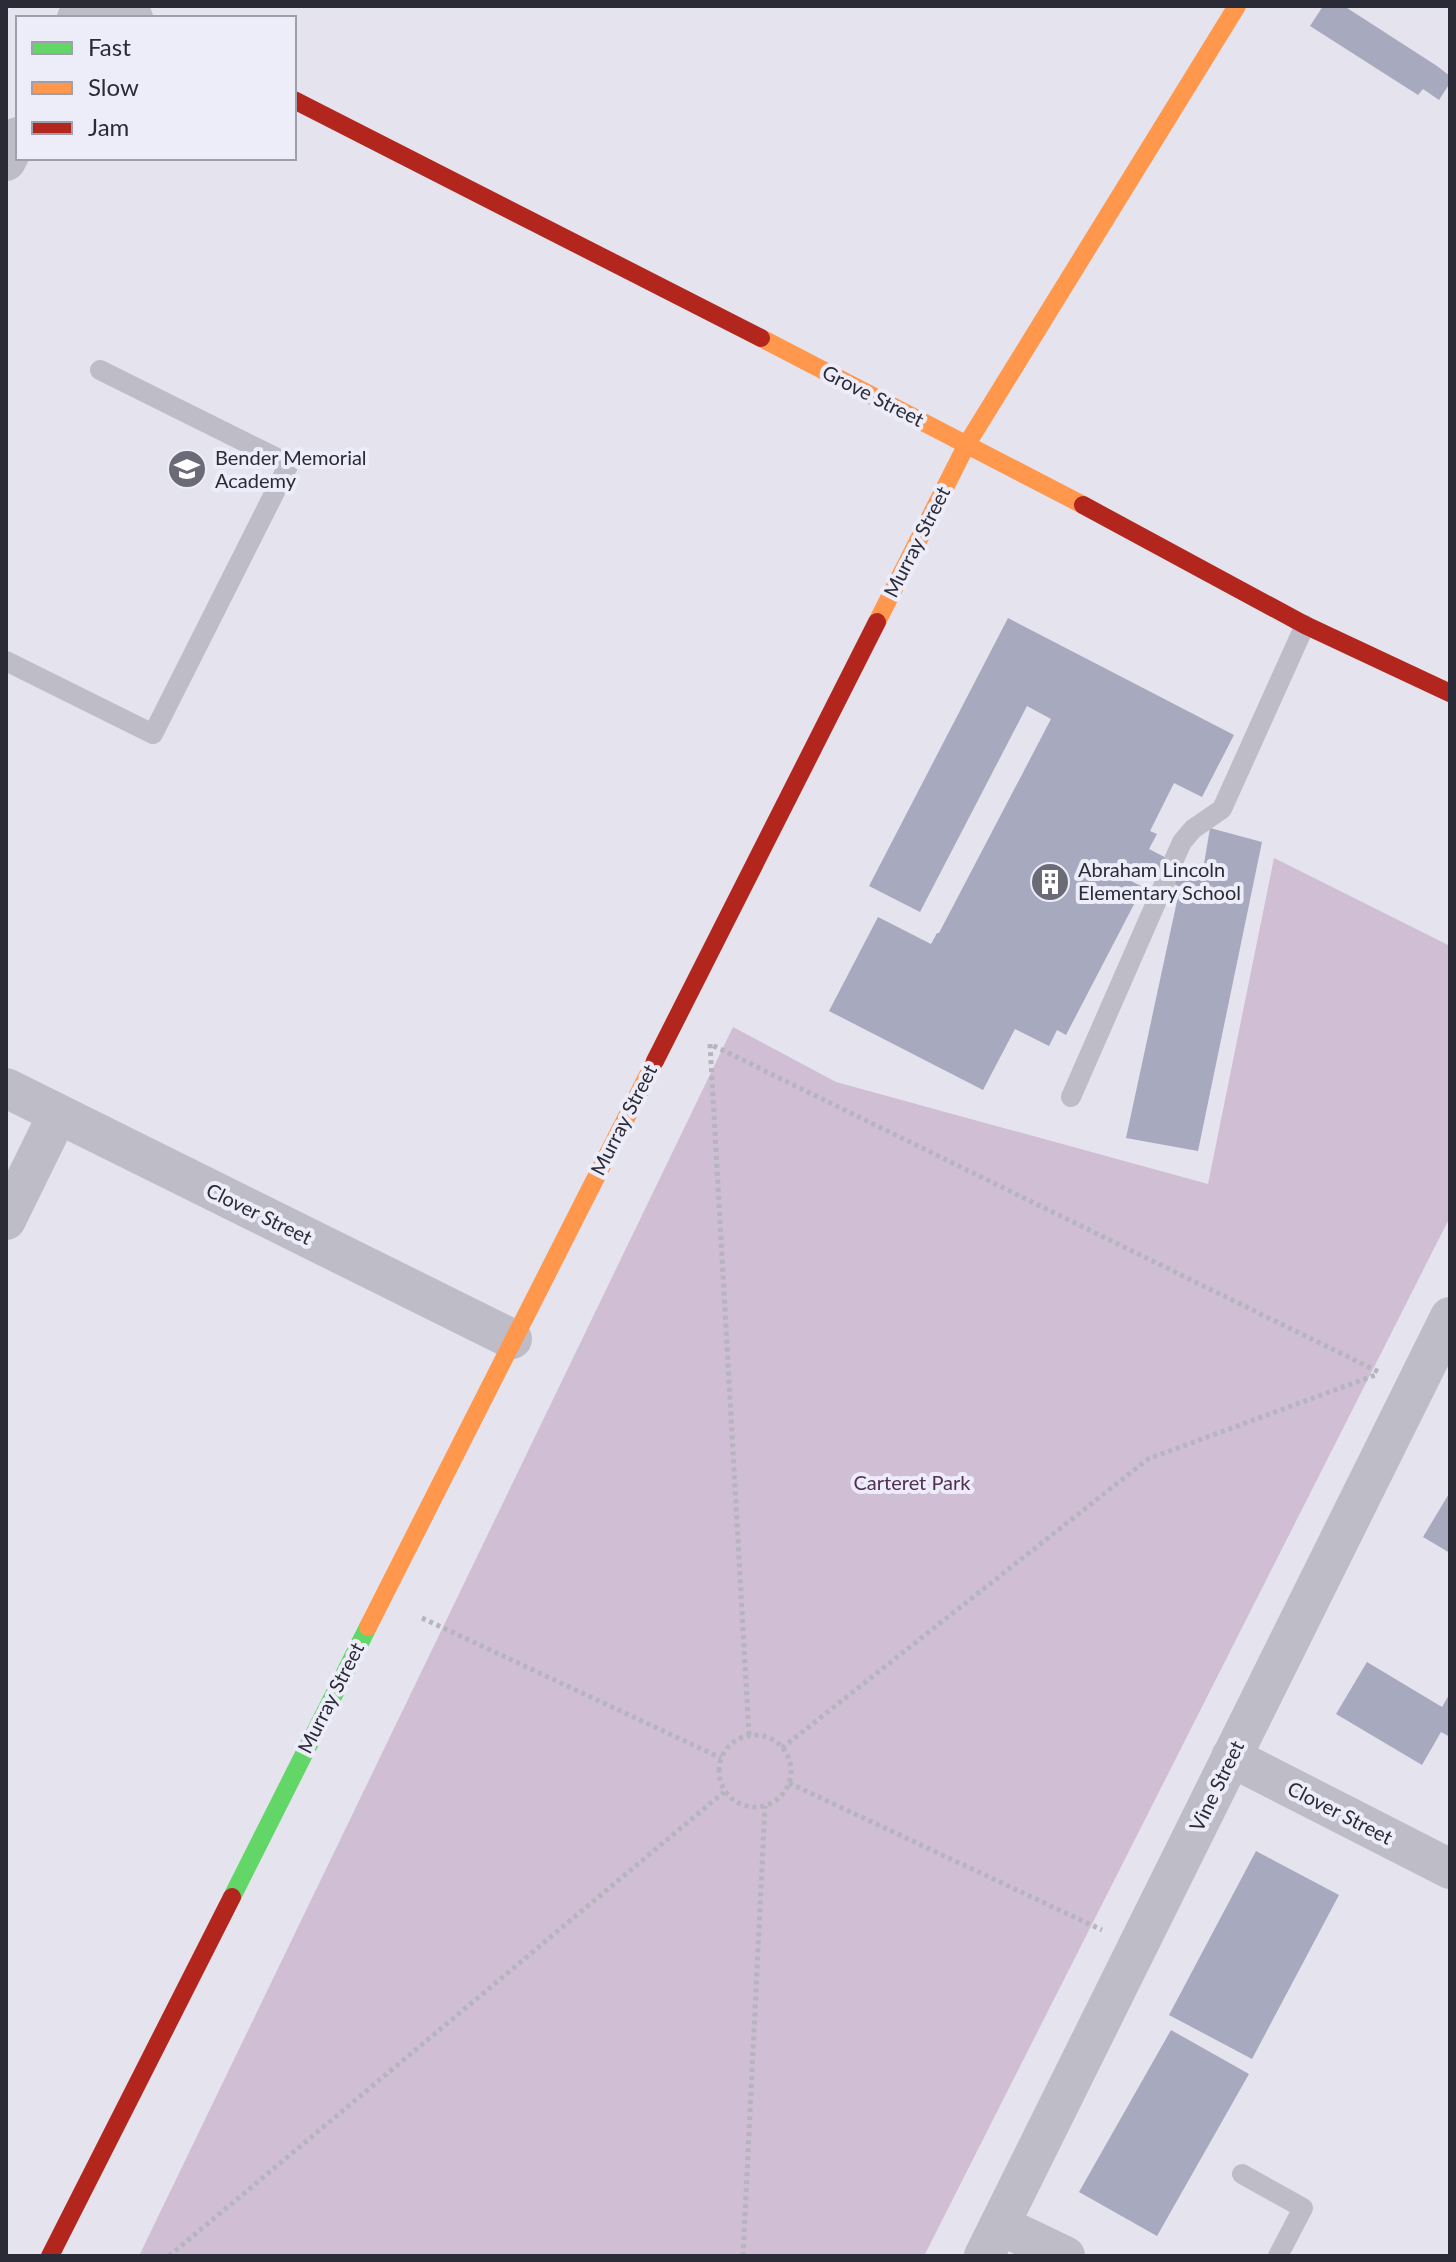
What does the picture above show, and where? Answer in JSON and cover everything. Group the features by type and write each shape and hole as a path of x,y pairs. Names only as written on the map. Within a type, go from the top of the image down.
{"street":[{"path":"109,6 129,16"},
{"name":"Murray Street","path":"50,2256 967,444 1237,6"},
{"name":"Grove Street","path":"296,101 967,444 1305,625 1450,693"},
{"path":"6,161 16,141"},
{"name":"Clover Street","path":"6,1088 512,1339"},
{"path":"6,1220 58,1114"},
{"name":"Vine Street","path":"992,2240 1450,1317"},
{"name":"Clover Street","path":"1231,1757 1450,1869"},
{"path":"992,2240 1065,2256"}],"lane":[{"path":"6,661 153,734 289,464 100,370"},
{"path":"1071,1097 1182,842 1193,829 1222,809 1305,625"},
{"path":"1242,2174 1303,2208 1278,2256"}],"path":[{"path":"749,1735 710,1044 1381,1373 1148,1459 782,1748"},
{"path":"422,1618 721,1758"},
{"path":"749,1735 773,1740 789,1758 789,1783 784,1793 765,1806 743,1805 724,1792 719,1781 721,1758 737,1739 749,1735"},
{"path":"789,1783 1102,1930"},
{"path":"169,2256 724,1792"},
{"path":"743,2256 765,1806"}],"green space":[{"name":"Carteret Park","path":"1274,858 1450,946 1450,1217 924,2256 139,2256 733,1027 836,1082 1208,1184"}],"building":[{"path":"1323,6 1344,6 1450,76 1450,83 1439,100 1423,89 1418,95 1310,26"},
{"name":"Abraham Lincoln Elementary School","path":"1008,618 1234,735 1202,797 1174,783 1150,831 1157,834 1149,849 1184,867 1203,870 1210,828 1262,842 1198,1151 1126,1138 1180,887 1133,863 1125,878 1143,887 1066,1035 1057,1030 1049,1046 1015,1029 983,1090 829,1011 878,917 931,944 1051,719 1027,706 920,912 869,886"},
{"path":"1450,1492 1450,1553 1423,1537"},
{"path":"1367,1662 1442,1707 1450,1693 1450,1737 1441,1732 1422,1765 1336,1714"},
{"path":"1256,1851 1339,1895 1252,2059 1169,2015"},
{"path":"1171,2030 1249,2074 1157,2236 1079,2192"}],"traffic: fast":[{"path":"232,1897 368,1627"}],"traffic: slow":[{"path":"877,622 967,444 1237,6"},
{"path":"761,338 1083,505"},
{"path":"368,1627 655,1061"}],"traffic: jam":[{"path":"296,101 761,338"},
{"path":"1083,505 1305,625 1450,693"},
{"path":"655,1061 877,622"},
{"path":"50,2256 232,1897"}],"place":[{"name":"Bender Memorial Academy","path":"187,469"},
{"name":"Abraham Lincoln Elementary School","path":"1050,882"}]}
